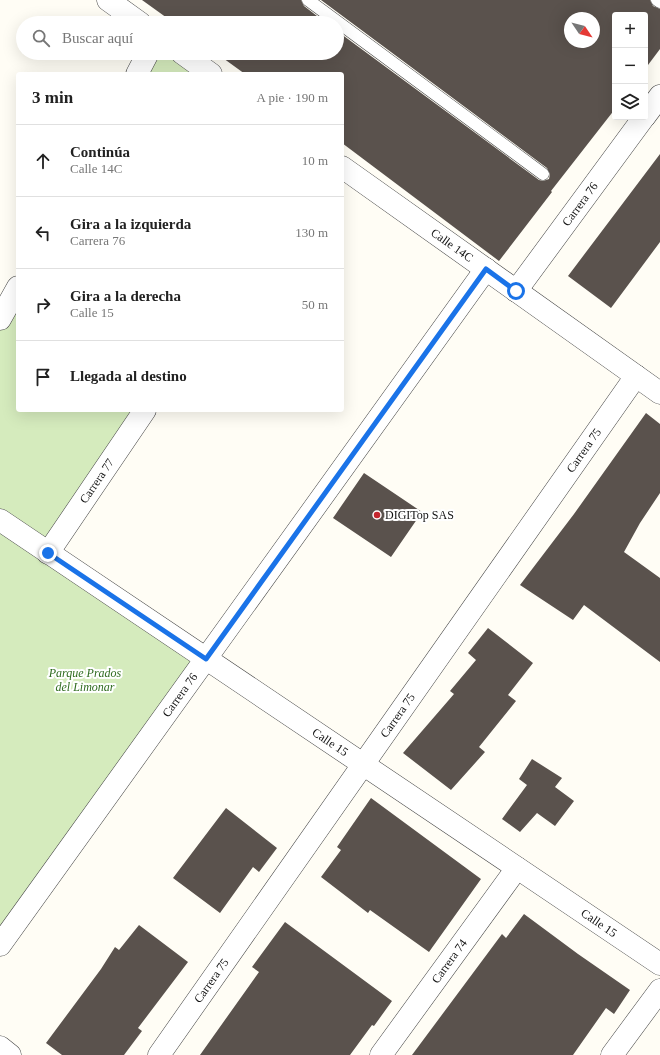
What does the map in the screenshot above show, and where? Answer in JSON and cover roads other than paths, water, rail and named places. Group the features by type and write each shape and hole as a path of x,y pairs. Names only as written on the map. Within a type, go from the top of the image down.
{"street":[{"path":"108,0 130,16"},
{"path":"138,72 144,60"},
{"path":"192,60 208,72"},
{"name":"Carrera 76","path":"648,113 660,96"},
{"name":"Carrera 76","path":"516,291 643,120"},
{"name":"Calle 14C","path":"344,168 660,393"},
{"name":"Carrera 76","path":"0,945 486,269"},
{"path":"0,319 16,291"},
{"name":"Carrera 75","path":"159,1055 636,376"},
{"name":"Carrera 77","path":"48,553 144,412"},
{"name":"Calle 15","path":"0,520 660,964"},
{"name":"Carrera 74","path":"381,1055 518,868"},
{"path":"612,1055 660,990"},
{"path":"0,1047 10,1055"}],"lane":[{"path":"308,0 330,16"},
{"path":"344,27 543,174"}],"place":[{"name":"DIGITop SAS","path":"377,515"}],"park label":[{"name":"Parque Prados del Limonar","path":"85,680"}]}
